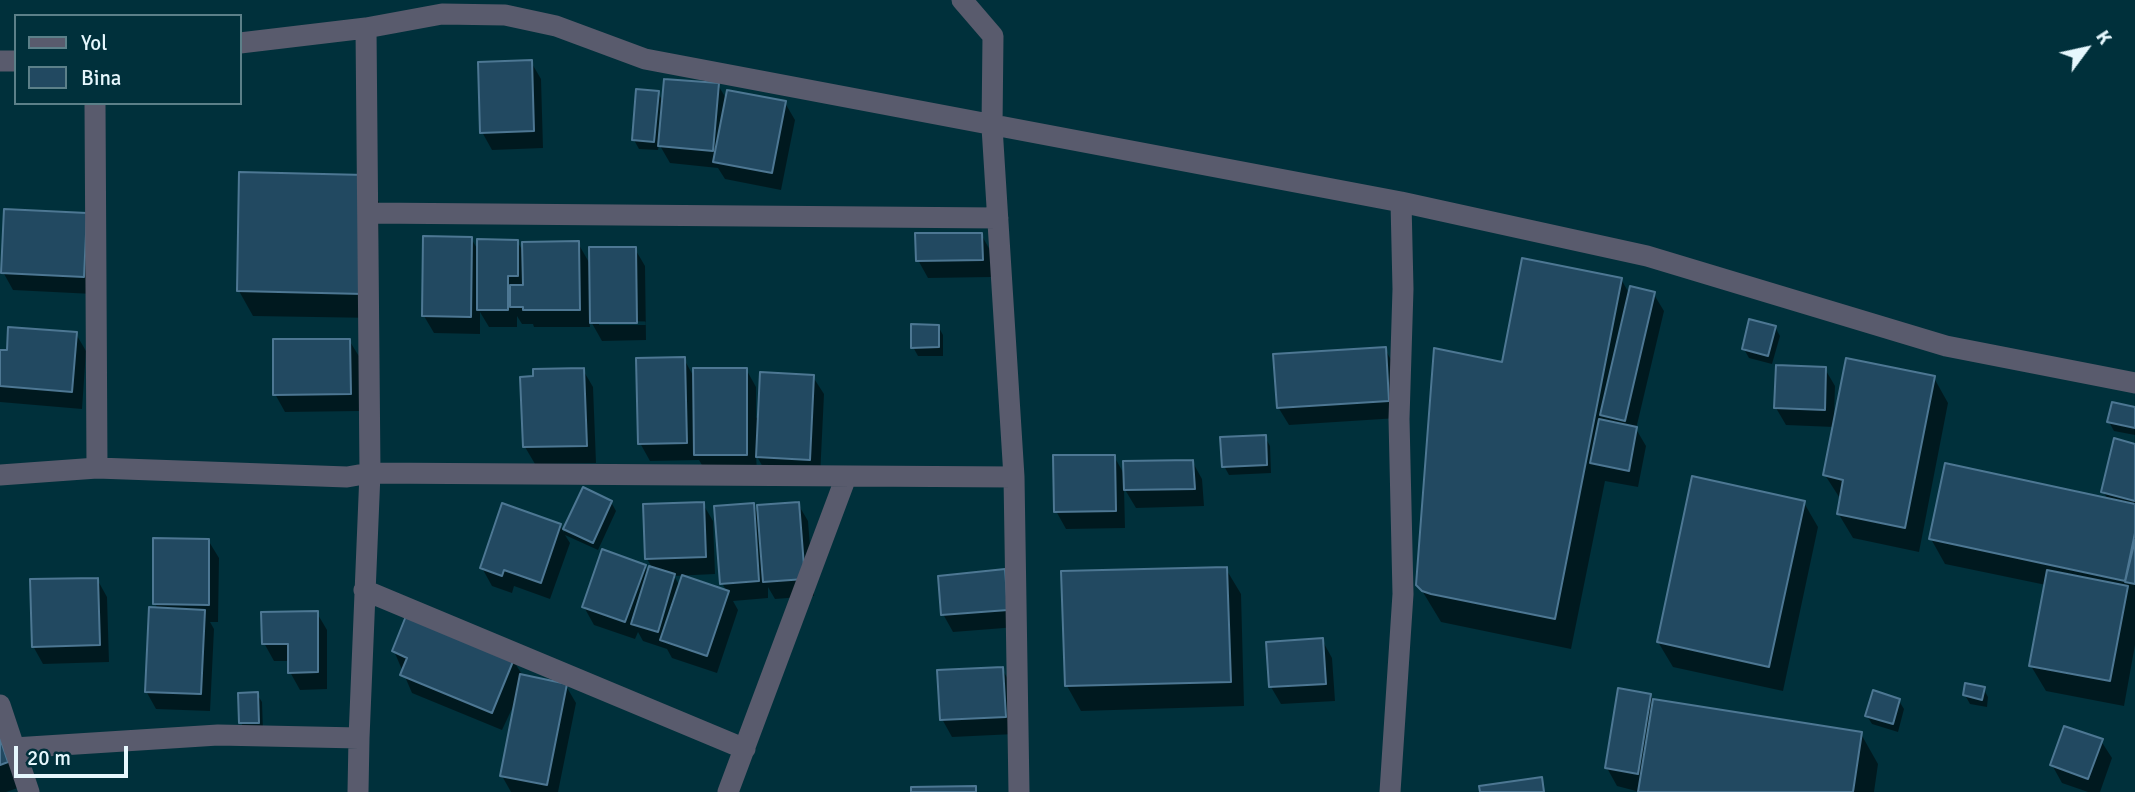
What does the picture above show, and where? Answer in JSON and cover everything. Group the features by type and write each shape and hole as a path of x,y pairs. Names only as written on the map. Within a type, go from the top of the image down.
{"street":[{"path":"962,0 993,36 992,127 1014,477 1019,792"},
{"path":"242,43 366,28 442,14 505,15 556,26 645,59 992,127 1401,202 1647,256 1946,346 2135,383"},
{"path":"358,792 370,473 366,28"},
{"path":"95,105 97,468"},
{"path":"1390,792 1403,594 1399,419 1403,289 1401,202"},
{"path":"368,213 998,218"},
{"path":"0,475 97,468 347,477 370,473 1014,477"},
{"path":"728,792 846,477"},
{"path":"365,590 745,749"},
{"path":"0,705 29,792"},
{"path":"14,748 218,735 359,738"}],"building":[{"path":"532,60 534,131 480,133 478,62"},
{"path":"664,79 719,83 713,151 658,146"},
{"path":"636,89 659,91 654,142 632,140"},
{"path":"727,90 786,101 772,173 713,162"},
{"path":"239,172 365,175 363,294 237,291"},
{"path":"4,209 87,213 84,277 1,273"},
{"path":"915,233 982,233 983,260 916,261"},
{"path":"423,236 472,237 471,317 422,316"},
{"path":"477,239 518,240 518,276 508,276 508,310 477,310"},
{"path":"579,241 580,310 523,310 523,307 510,307 510,285 523,285 522,242"},
{"path":"589,247 636,247 637,323 590,323"},
{"path":"1522,258 1622,278 1555,619 1431,594 1416,585 1434,348 1502,362"},
{"path":"1630,286 1655,292 1625,421 1600,415"},
{"path":"1749,319 1776,326 1768,356 1742,349"},
{"path":"911,324 939,325 939,347 911,348"},
{"path":"8,327 77,332 72,392 0,386 0,350 7,350"},
{"path":"273,339 350,339 351,394 273,395"},
{"path":"1386,347 1389,401 1277,408 1273,354"},
{"path":"685,357 687,443 638,444 636,358"},
{"path":"1846,358 1935,376 1905,528 1837,514 1843,480 1823,475"},
{"path":"1776,365 1826,367 1825,410 1774,408"},
{"path":"584,368 587,446 523,447 520,377 533,376 533,369"},
{"path":"693,368 747,368 747,455 694,455"},
{"path":"760,372 814,375 810,460 756,457"},
{"path":"2112,402 2135,407 2135,428 2107,422"},
{"path":"1599,419 1637,427 1629,471 1590,463"},
{"path":"1266,435 1267,465 1222,467 1220,437"},
{"path":"2114,438 2135,444 2135,501 2101,492"},
{"path":"1053,455 1115,455 1116,511 1054,512"},
{"path":"1193,460 1195,489 1124,490 1123,461"},
{"path":"1945,463 2135,504 2135,533 2125,581 1929,539"},
{"path":"1692,476 1805,501 1769,667 1657,642"},
{"path":"583,487 612,501 593,543 563,529"},
{"path":"704,502 706,557 645,559 643,504"},
{"path":"799,502 805,579 763,582 757,505"},
{"path":"502,503 561,524 541,583 504,570 502,576 480,568"},
{"path":"754,503 759,581 720,584 714,506"},
{"path":"153,538 209,539 209,605 153,604"},
{"path":"2135,540 2135,584 2125,582"},
{"path":"602,549 646,565 625,622 582,607"},
{"path":"649,566 675,574 658,632 631,624"},
{"path":"1227,567 1231,682 1065,686 1061,571"},
{"path":"1005,569 1008,610 941,615 938,576"},
{"path":"2047,570 2128,586 2110,681 2029,666"},
{"path":"682,575 729,591 707,656 660,640"},
{"path":"98,578 100,645 32,647 30,579"},
{"path":"149,607 205,610 201,694 145,692"},
{"path":"318,611 318,672 288,673 288,644 262,644 261,612"},
{"path":"406,616 514,659 492,713 400,675 407,658 392,651"},
{"path":"1323,638 1326,684 1269,687 1266,642"},
{"path":"1003,667 1006,717 940,720 937,670"},
{"path":"520,674 567,684 547,785 500,776"},
{"path":"1965,683 1985,687 1982,700 1963,695"},
{"path":"1618,688 1651,694 1638,774 1605,768"},
{"path":"1873,690 1900,699 1893,724 1865,716"},
{"path":"258,692 259,723 239,723 238,693"},
{"path":"1653,699 1862,732 1853,792 1638,792"},
{"path":"2064,726 2103,739 2088,779 2050,765"},
{"path":"0,738 8,762 0,765"},
{"path":"1542,777 1544,792 1480,792 1479,786"},
{"path":"976,786 976,792 911,792 911,787"}]}
